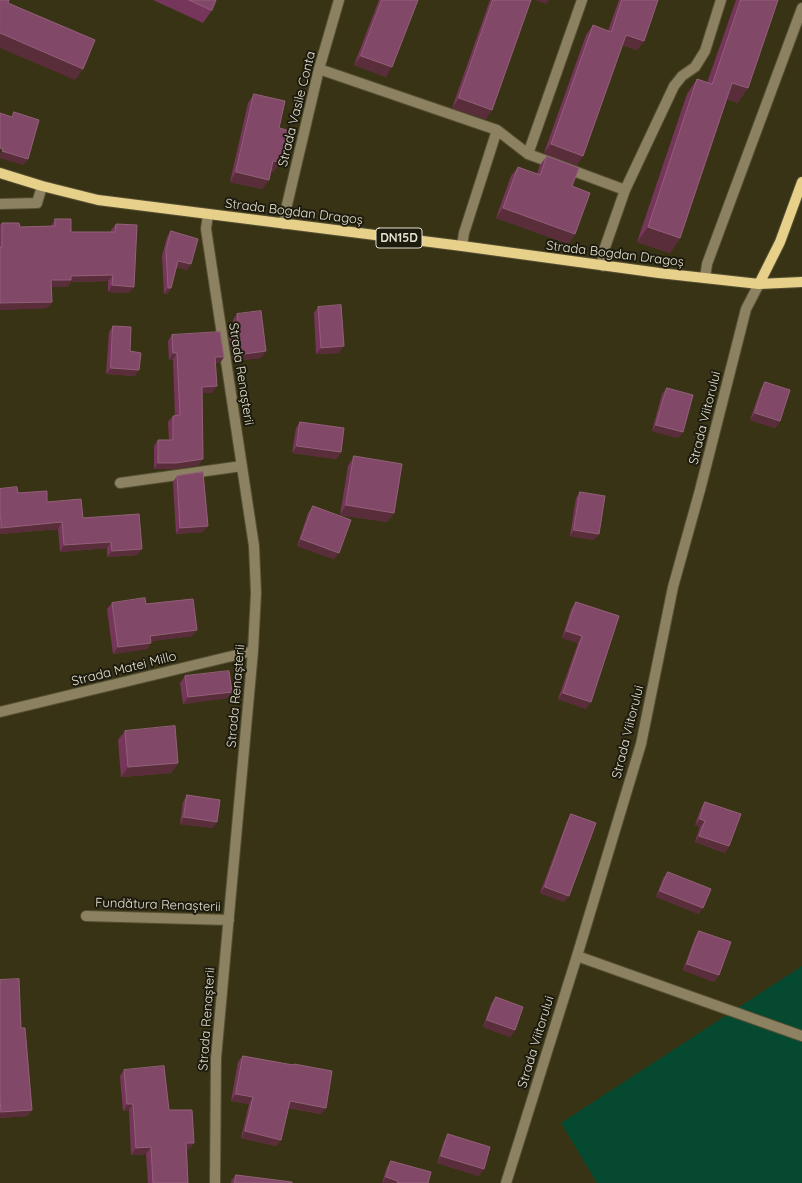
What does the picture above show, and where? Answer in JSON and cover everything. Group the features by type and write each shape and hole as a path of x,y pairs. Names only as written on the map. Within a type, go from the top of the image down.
{"main road":[{"name":"Strada Bogdan Dragoș","path":"0,173 42,186 98,200 705,278 759,284 802,282"},
{"path":"759,284 780,242 802,182"}],"street":[{"name":"Strada Vasile Conta","path":"284,224 286,209 319,69 339,0"},
{"path":"528,154 582,0"},
{"path":"603,266 603,253 625,190 674,86 682,76 695,67 705,51 721,0"},
{"path":"705,278 707,264 802,8"},
{"path":"319,69 497,130 528,154 625,190"},
{"path":"462,246 464,232 497,130"},
{"path":"0,204 37,202 42,186"},
{"name":"Strada Renașterii","path":"208,214 206,229 254,546 256,593 253,650 216,1058 215,1183"},
{"name":"Strada Viitorului","path":"506,1183 641,744 673,587 700,490 746,309 759,284"},
{"path":"120,483 242,466"},
{"name":"Strada Matei Millo","path":"0,712 253,650"},
{"name":"Fundătura Renașterii","path":"86,916 228,920"},
{"path":"577,956 802,1036"}],"green space":[{"path":"802,966 802,1183 597,1183 561,1123"}],"building":[{"path":"0,0 9,0 8,3 95,40 83,69 0,33"},
{"path":"189,0 216,0 212,10"},
{"path":"382,0 418,0 392,67 361,56"},
{"path":"493,0 531,0 492,110 459,98"},
{"path":"622,0 658,0 644,41 626,35 583,156 551,144 593,25 611,32"},
{"path":"741,0 778,0 748,88 732,83 680,238 648,227 697,79 712,84"},
{"path":"254,94 285,101 279,128 287,130 280,162 273,161 269,180 236,172"},
{"path":"14,112 39,120 28,159 2,151 3,149 0,148 0,113 12,117"},
{"path":"547,156 579,168 572,186 590,193 575,234 503,208 518,167 540,175"},
{"path":"55,219 71,219 71,232 115,232 116,224 137,225 134,287 112,285 113,275 71,276 71,280 51,280 52,302 0,303 0,247 2,247 2,223 19,223 20,227 55,226"},
{"path":"171,231 198,239 191,264 178,261 171,288 168,288 166,250"},
{"path":"341,305 344,346 321,348 318,307"},
{"path":"261,311 266,351 237,355 233,331 239,330 237,314"},
{"path":"113,326 131,327 130,351 141,353 139,370 111,368"},
{"path":"220,332 224,357 215,357 217,386 202,387 203,459 176,463 158,463 158,440 173,440 173,416 180,415 177,353 173,353 172,335"},
{"path":"765,382 790,390 780,421 755,413"},
{"path":"667,388 693,395 683,432 656,425"},
{"path":"300,422 344,428 341,452 297,446"},
{"path":"354,456 402,464 394,513 346,505"},
{"path":"203,472 208,526 180,528 177,476"},
{"path":"17,487 18,493 47,491 47,502 81,499 83,518 139,514 142,549 112,551 111,542 64,545 62,522 1,528 0,489"},
{"path":"580,492 605,496 599,534 574,530"},
{"path":"313,506 351,520 339,553 301,539"},
{"path":"145,598 146,604 193,599 197,630 150,636 151,643 118,647 112,603"},
{"path":"576,602 619,616 591,702 563,693 582,636 566,631"},
{"path":"229,671 232,692 188,697 185,676"},
{"path":"175,726 178,763 128,767 125,731"},
{"path":"187,795 220,800 217,822 184,817"},
{"path":"705,802 741,814 729,846 699,836 705,821 700,819"},
{"path":"571,814 596,823 569,896 545,887"},
{"path":"668,872 711,889 703,908 660,891"},
{"path":"699,931 731,942 719,975 687,964"},
{"path":"19,979 21,1028 25,1028 32,1110 1,1112 0,980"},
{"path":"496,997 523,1007 515,1030 487,1020"},
{"path":"243,1056 332,1071 326,1108 290,1101 281,1140 245,1131 253,1097 236,1094"},
{"path":"164,1066 169,1110 192,1110 194,1143 186,1143 188,1183 153,1183 151,1147 136,1148 133,1104 127,1104 124,1070"},
{"path":"448,1134 490,1147 484,1169 441,1156"},
{"path":"391,1161 431,1172 428,1183 397,1183 398,1181 386,1177"},
{"path":"236,1175 292,1182 292,1183 235,1183"}]}
